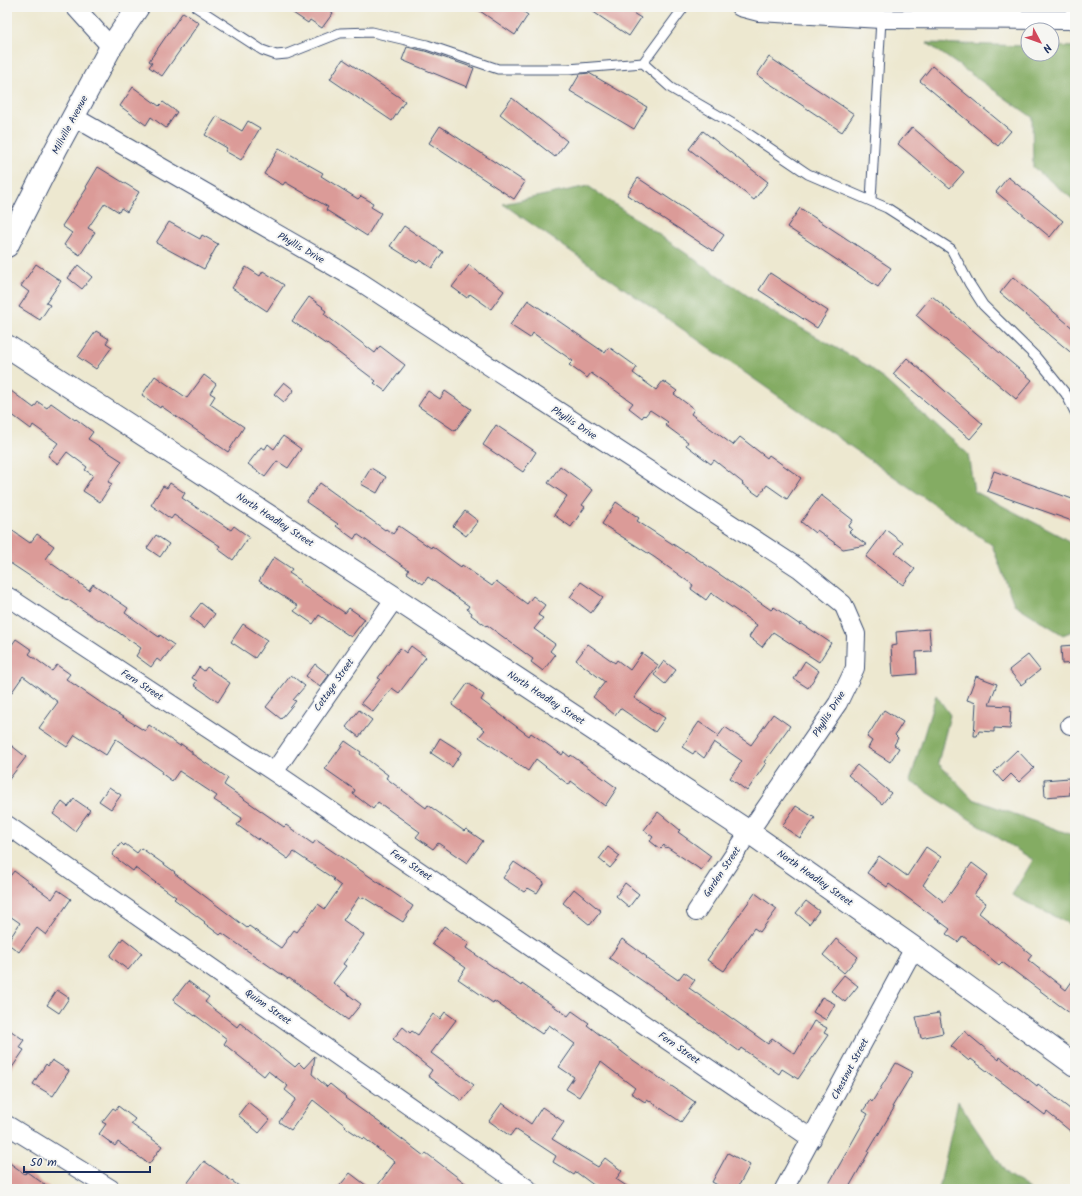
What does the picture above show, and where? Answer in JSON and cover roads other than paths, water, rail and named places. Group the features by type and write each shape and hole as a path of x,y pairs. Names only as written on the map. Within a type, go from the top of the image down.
{"street":[{"path":"75,7 111,47"},
{"name":"Millville Avenue","path":"7,246 111,47 138,7"},
{"path":"740,7 759,12 881,13 1075,20"},
{"name":"Phyllis Drive","path":"74,117 359,281 800,569 843,604 856,634 855,668 838,703 749,832"},
{"name":"North Hoadley Street","path":"7,346 395,598 749,832 914,948 1075,1065"},
{"name":"Fern Street","path":"7,596 274,772 812,1139"},
{"name":"Cottage Street","path":"274,772 395,598"},
{"name":"Quinn Street","path":"7,825 528,1189"},
{"name":"Garden Street","path":"696,912 749,832"},
{"name":"Chestnut Street","path":"784,1189 914,948"},
{"path":"7,1125 111,1189"}],"lane":[{"path":"196,7 262,50 276,55 288,54 340,33 372,32 427,45 498,69 568,69 643,64 671,88 740,128 808,174 887,208 951,249 969,283 983,305 1036,357 1066,394 1075,412"},
{"path":"643,64 684,7"},
{"path":"871,200 881,13"}]}
